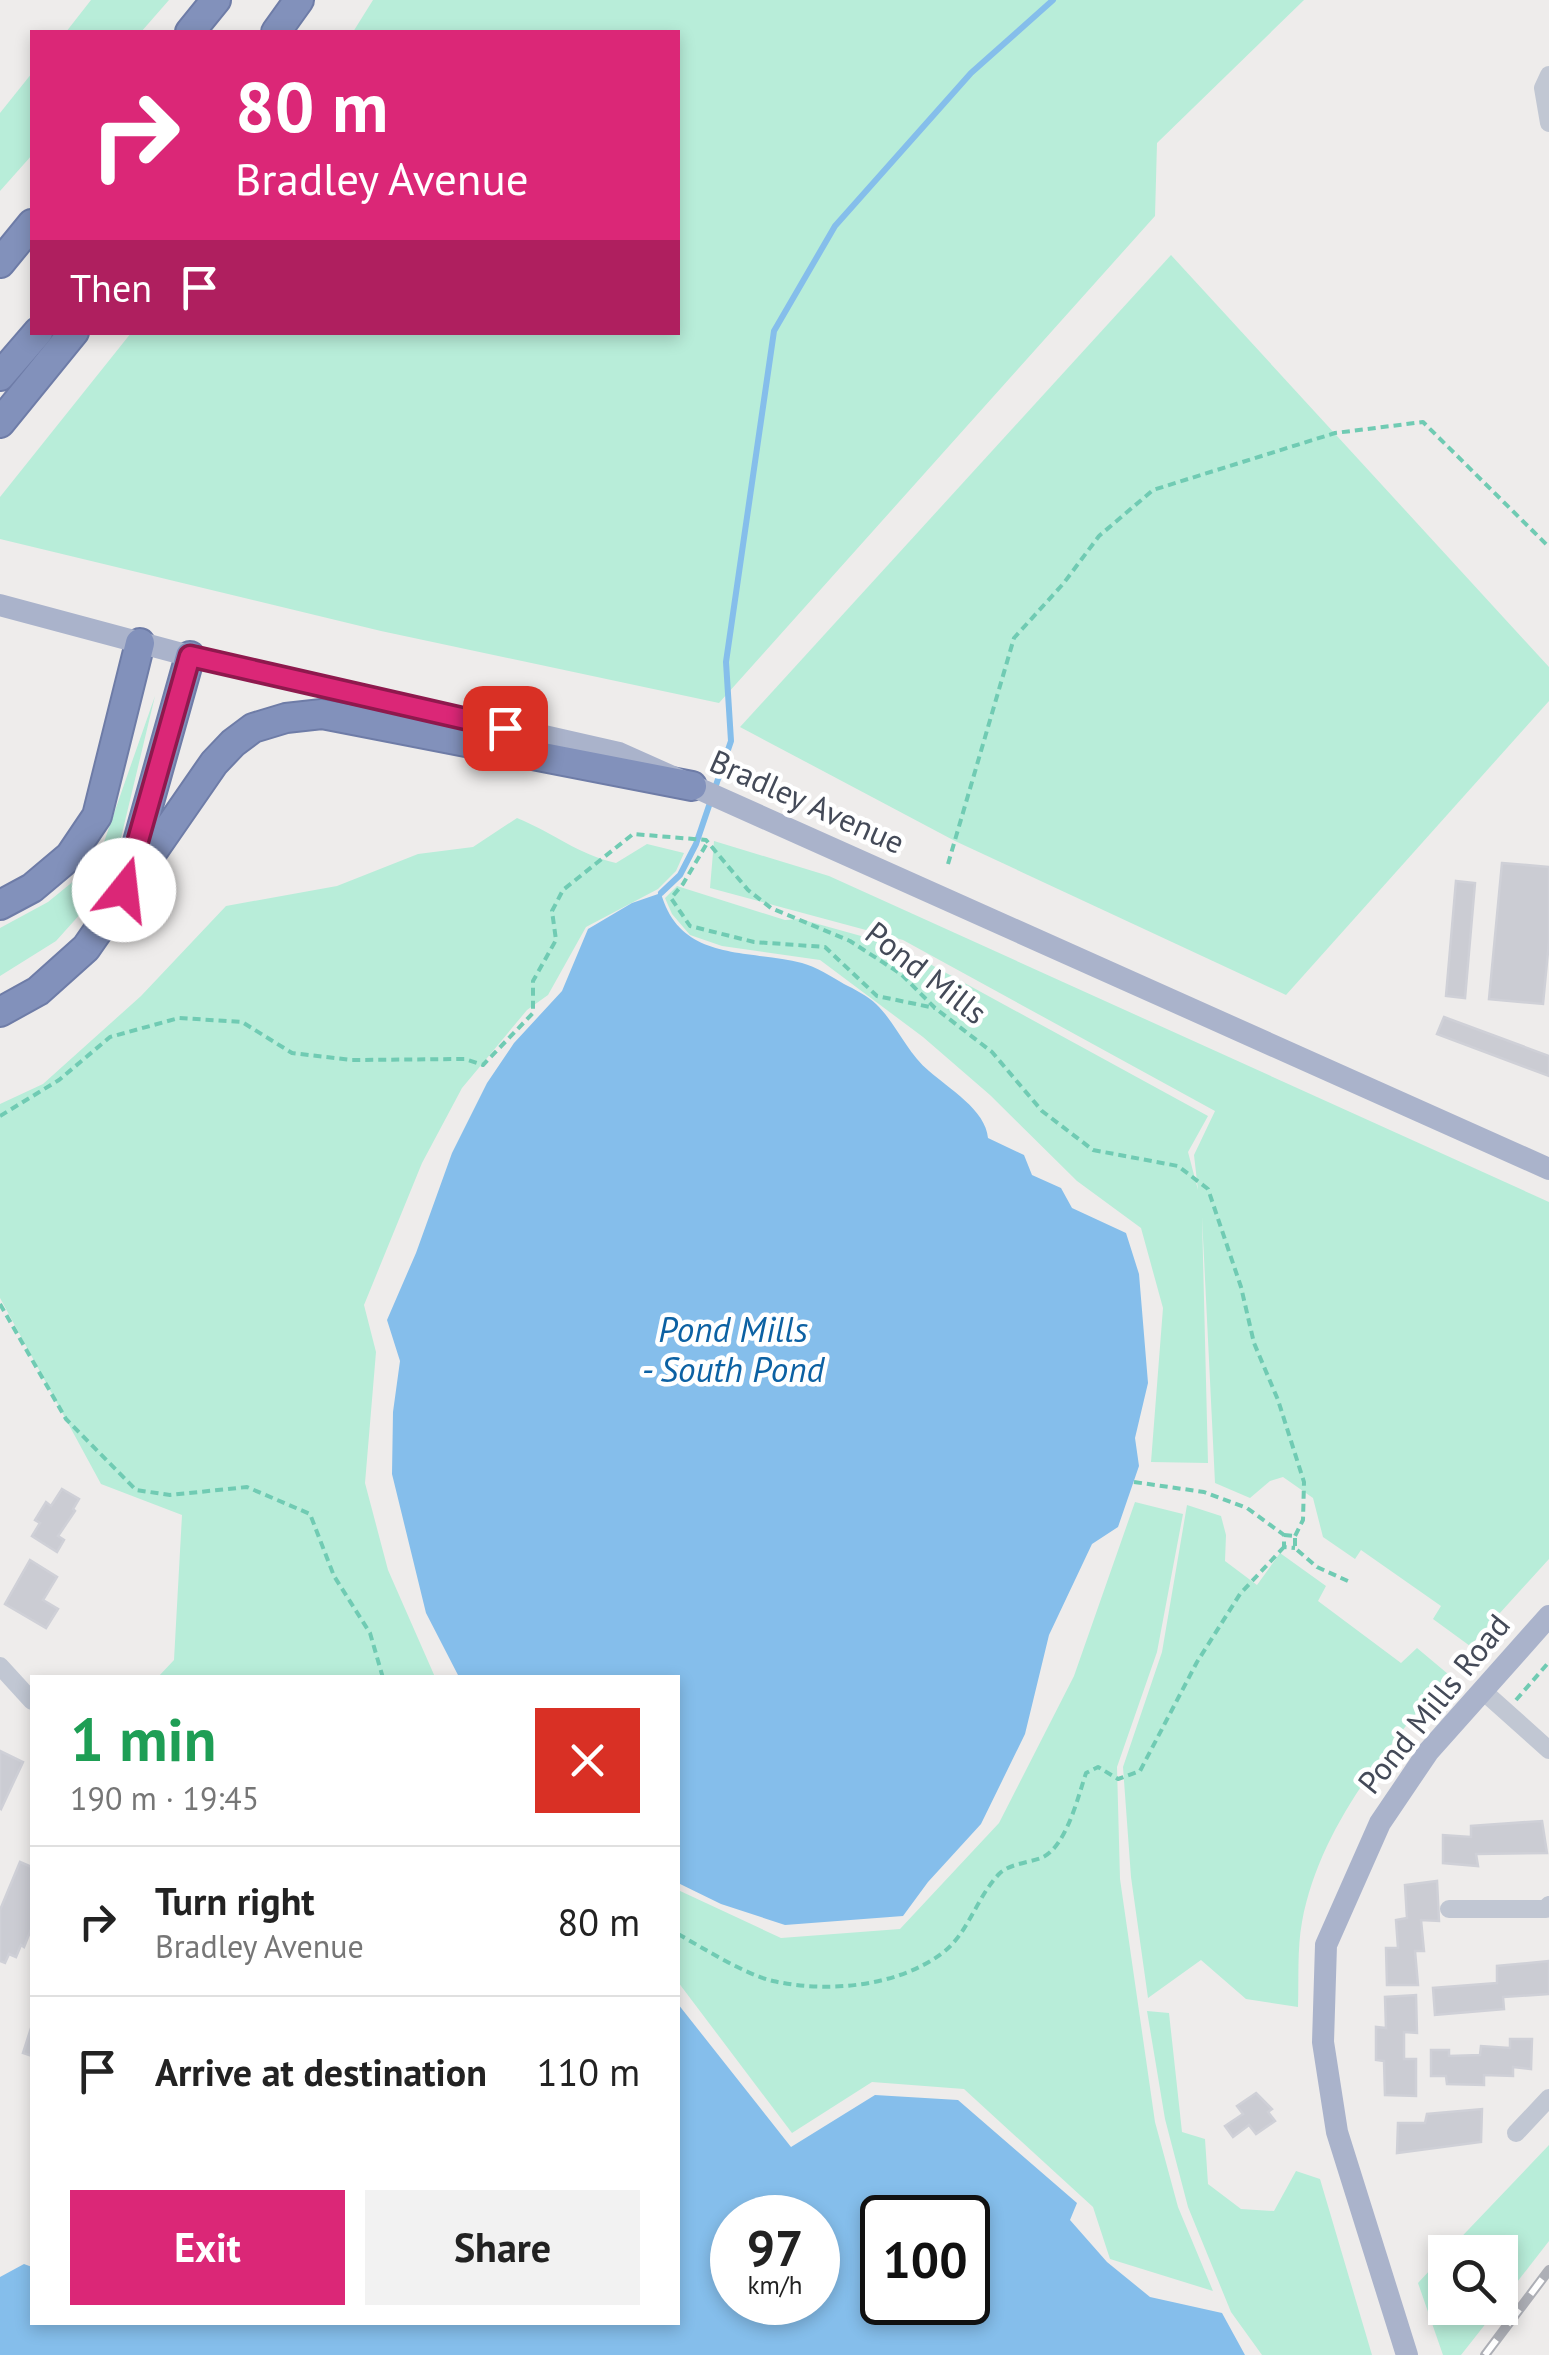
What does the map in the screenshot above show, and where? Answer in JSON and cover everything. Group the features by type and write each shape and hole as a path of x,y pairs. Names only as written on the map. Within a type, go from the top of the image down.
{"highway":[{"path":"277,30 299,0"},
{"path":"0,235 30,202"},
{"path":"0,263 30,226"},
{"path":"0,376 35,335"},
{"path":"0,423 72,335"},
{"path":"0,905 32,888 70,856 97,816 140,643"},
{"path":"124,890 190,656"},
{"path":"0,1012 38,991 86,948 214,763 253,728 286,718 322,714 692,786"}],"main road":[{"name":"Bradley Avenue","path":"0,605 190,656 620,753 1549,1169"},
{"name":"Pond Mills Road","path":"1407,2355 1337,2132 1324,2042 1326,1945 1380,1822 1428,1752 1549,1616"}],"street":[{"path":"1549,74 1543,88 1549,122"},
{"path":"0,1666 30,1698"},
{"path":"1483,1691 1549,1750"},
{"path":"1448,1909 1546,1909 1549,1904"},
{"path":"1516,2134 1549,2098"}],"path":[{"path":"948,864 1014,638 1063,584 1099,536 1154,490 1335,433 1423,422 1549,547"},
{"path":"0,1116 60,1080 110,1037 179,1018 242,1022 292,1054 352,1060 465,1060 483,1065 533,1013 533,981 556,940 552,910 562,890 633,834 682,835 706,840 684,884 671,898 690,926 754,942 825,947 877,996 934,1008"},
{"name":"Pond Mills","path":"707,842 748,890 771,908 850,941 901,974 934,1008 992,1052 1042,1111 1094,1150 1178,1166 1208,1190 1241,1287 1254,1343 1278,1400 1304,1482 1303,1520 1296,1548"},
{"path":"0,1304 66,1418 136,1490 170,1495 247,1487 310,1514 334,1576 370,1633 382,1675"},
{"path":"1134,1482 1204,1492 1247,1508 1284,1535 1296,1536"},
{"path":"680,1935 771,1981 838,1988 902,1974 943,1954 1002,1870 1047,1856 1070,1823 1086,1773 1098,1768 1118,1779 1140,1771 1197,1662 1240,1594 1284,1547 1284,1535"},
{"path":"1284,1547 1296,1548 1317,1566 1350,1582"},
{"path":"1506,1711 1549,1662"}],"green space":[{"path":"91,0 169,0 143,30 68,30"},
{"path":"373,0 1304,0 1157,143 1155,216 719,703 381,631 0,539 0,497 129,335 680,335 680,30 354,30"},
{"path":"30,76 30,157 0,191 0,113"},
{"path":"1171,255 1549,667 1549,701 1286,995 955,841 740,727"},
{"path":"155,696 114,867 91,902 56,941 0,976 0,928 48,902 97,862"},
{"path":"517,818 590,855 616,863 647,844 684,853 676,871 658,889 586,927 548,995 527,1010 462,1088 422,1163 364,1305 376,1352 365,1483 388,1570 434,1675 160,1675 174,1660 182,1515 101,1484 0,1298 0,1104 43,1084 141,996 226,906 337,886 418,854 473,847"},
{"path":"714,841 829,876 1549,1202 1549,1559 1470,1646 1433,1619 1441,1606 1361,1550 1355,1559 1323,1537 1313,1498 1283,1477 1270,1481 1250,1498 1215,1483 1202,1217 1208,1463 1151,1462 1163,1308 1141,1228 1077,1181 990,1095 923,1037 820,960 722,946 690,935 672,914 665,898 677,886 785,920 800,919 897,946 1208,1116 1188,1152 1198,1190 1194,1155 1215,1111 903,940 710,888"},
{"path":"1135,1502 1183,1514 1157,1652 1117,1767 1120,1879 1155,2122 1178,2207 1213,2291 1110,2259 1093,2207 964,2089 872,2082 792,2133 680,1985 680,1891 781,1938 900,1929 999,1823 1074,1676"},
{"path":"1187,1505 1221,1516 1226,1535 1225,1561 1257,1585 1280,1553 1326,1586 1318,1601 1401,1663 1417,1648 1448,1674 1359,1789 1324,1853 1302,1922 1298,2007 1246,1999 1201,1960 1148,1998 1131,1877 1123,1767 1162,1652"},
{"path":"1147,2011 1169,2013 1182,2132 1205,2139 1208,2184 1241,2209 1274,2211 1296,2171 1320,2179 1372,2355 1262,2355 1231,2312 1188,2207 1165,2119"},
{"path":"1549,2145 1549,2241 1518,2281 1518,2235 1463,2235"},
{"path":"1428,2272 1428,2312 1418,2283"},
{"path":"1433,2325 1485,2325 1461,2355 1443,2355"}],"water":[{"name":"Pond Mills - South Pond","path":"661,893 670,915 699,942 807,965 873,1001 921,1064 981,1118 988,1138 1024,1155 1032,1175 1061,1188 1072,1208 1126,1233 1139,1274 1148,1383 1135,1438 1139,1466 1118,1527 1092,1544 1049,1635 1025,1734 981,1824 903,1916 785,1925 721,1904 680,1884 680,1675 458,1675 426,1613 392,1474 393,1412 400,1361 387,1320 452,1153 487,1083 514,1043 562,991 588,929 632,903"},
{"path":"680,2007 791,2147 875,2095 958,2100 1077,2203 1070,2220 1107,2262 1150,2297 1222,2313 1245,2355 0,2355 0,2277 24,2264 30,2266 30,2325 680,2325"}],"building":[{"path":"1502,863 1549,867 1549,941 1543,1004 1489,999"},
{"path":"1456,881 1475,883 1465,998 1446,996"},
{"path":"1444,1017 1549,1056 1549,1076 1437,1034"},
{"path":"62,1489 79,1499 58,1536 64,1540 57,1552 32,1536 40,1523 35,1520 46,1502 51,1506"},
{"path":"30,1560 57,1577 43,1600 58,1609 46,1628 5,1604"},
{"path":"0,1751 23,1762 1,1809 0,1808"},
{"path":"1542,1821 1547,1853 1476,1854 1478,1866 1443,1863 1443,1835 1471,1837 1471,1826"},
{"path":"20,1862 30,1866 30,1932 16,1957 9,1954 5,1963 0,1961 0,1910"},
{"path":"1437,1881 1439,1921 1421,1920 1424,1951 1415,1951 1418,1985 1387,1985 1386,1948 1398,1948 1396,1920 1407,1918 1405,1885"},
{"path":"1549,1961 1549,1994 1503,1997 1504,2009 1435,2015 1433,1988 1497,1983 1497,1966"},
{"path":"1416,1995 1417,2033 1404,2032 1404,2059 1416,2059 1416,2096 1385,2095 1384,2061 1376,2060 1376,2027 1386,2028 1385,1997"},
{"path":"30,2031 30,2055 23,2053"},
{"path":"1510,2039 1532,2039 1531,2069 1513,2067 1513,2076 1484,2075 1484,2085 1447,2084 1446,2076 1431,2076 1431,2050 1449,2050 1449,2056 1480,2055 1481,2046 1510,2048"},
{"path":"1256,2093 1272,2109 1268,2112 1275,2121 1256,2134 1249,2125 1233,2137 1225,2126 1243,2114 1237,2106"},
{"path":"1482,2109 1481,2142 1397,2153 1398,2123 1425,2123 1427,2114"}],"waterway":[{"path":"661,893 680,875 696,844 731,741 726,662 774,331 835,226 971,73 1053,0"}],"railway":[{"path":"1485,2355 1549,2270"}],"route":[{"path":"124,890 190,656 505,728"}]}
